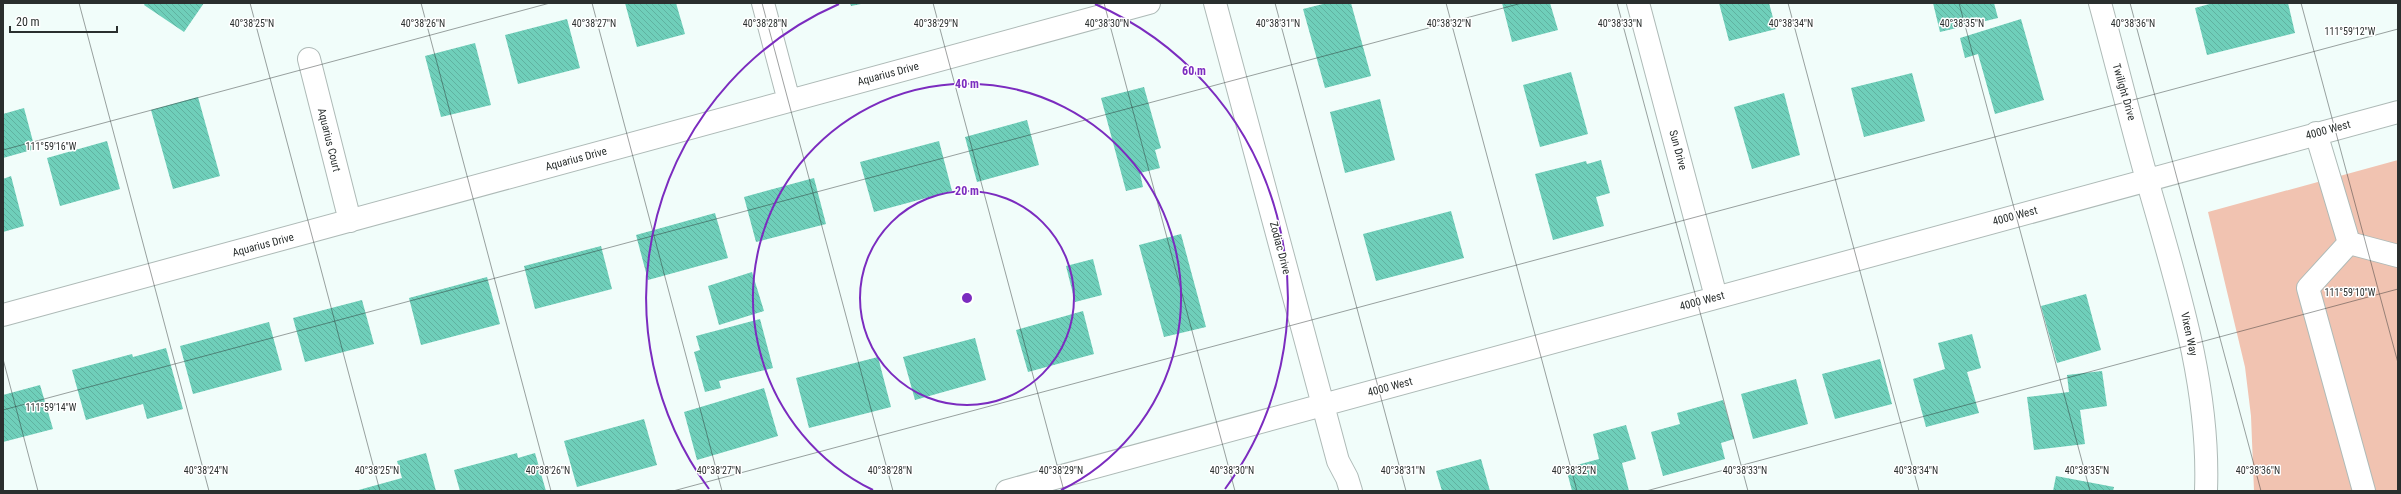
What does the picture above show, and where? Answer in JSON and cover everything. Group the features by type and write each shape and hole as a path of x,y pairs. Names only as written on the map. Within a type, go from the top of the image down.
{"street":[{"path":"763,3 789,101"},
{"name":"Aquarius Drive","path":"3,316 1149,3"},
{"name":"Zodiac Drive","path":"1215,3 1338,461 1351,491"},
{"name":"Sun Drive","path":"1638,3 1716,297"},
{"name":"Twilight Drive","path":"2100,3 2147,181"},
{"name":"Aquarius Court","path":"309,59 350,221"},
{"name":"4000 West","path":"1007,491 2147,181 2316,133 2398,112"},
{"path":"2316,133 2349,243"},
{"name":"Vixen Way","path":"2147,181 2185,315 2199,384 2208,454 2206,491"},
{"path":"2349,243 2398,256"},
{"path":"2349,243 2308,288 2364,491"}],"shaded area":[{"path":"2398,160 2398,491 2254,491 2251,416 2245,367 2208,212"}],"building":[{"path":"145,3 204,3 184,32 144,5"},
{"path":"625,3 676,3 685,34 637,47"},
{"path":"850,3 861,3 861,4 851,6"},
{"path":"1327,3 1351,3 1371,76 1325,88 1303,9"},
{"path":"1502,3 1550,3 1558,30 1512,42"},
{"path":"1719,3 1769,3 1776,29 1729,41"},
{"path":"1933,3 1994,3 1998,18 1940,32"},
{"path":"2213,3 2288,3 2295,33 2207,55 2195,8"},
{"path":"567,19 580,68 518,84 505,35"},
{"path":"2021,19 2044,100 1995,114 1978,54 1965,58 1960,38"},
{"path":"475,43 491,105 441,117 425,56"},
{"path":"1571,72 1588,134 1540,147 1523,85"},
{"path":"1912,73 1925,121 1864,137 1851,88"},
{"path":"1144,87 1161,148 1155,150 1160,168 1140,173 1143,187 1126,191 1101,98"},
{"path":"1784,93 1800,155 1752,169 1734,107"},
{"path":"198,97 220,176 173,189 151,110"},
{"path":"1380,99 1395,160 1345,173 1330,112"},
{"path":"24,108 35,149 3,158 3,114"},
{"path":"1027,120 1039,165 977,182 965,137"},
{"path":"107,141 120,189 60,206 47,158"},
{"path":"939,141 952,191 874,212 860,162"},
{"path":"1601,160 1610,193 1596,197 1604,226 1553,240 1535,174 1586,161 1587,164"},
{"path":"11,176 24,226 3,232 3,179"},
{"path":"814,178 826,224 756,242 744,197"},
{"path":"1451,211 1464,258 1376,281 1363,234"},
{"path":"715,213 728,258 648,280 636,235"},
{"path":"1181,234 1206,327 1164,337 1139,245"},
{"path":"601,246 612,289 535,309 524,266"},
{"path":"1093,259 1102,295 1075,302 1066,266"},
{"path":"752,272 764,311 719,325 708,286"},
{"path":"487,277 500,324 421,345 409,298"},
{"path":"2086,294 2101,350 2057,363 2041,306"},
{"path":"362,300 374,344 305,362 293,318"},
{"path":"1083,311 1094,354 1028,372 1016,330"},
{"path":"760,319 773,368 719,381 721,388 705,392 694,352 700,350 696,336"},
{"path":"269,322 282,370 193,394 180,346"},
{"path":"1972,334 1981,368 1967,372 1979,413 1926,427 1913,379 1945,369 1938,343"},
{"path":"975,338 986,380 915,400 903,357"},
{"path":"166,348 183,409 147,419 143,404 86,420 72,370 132,354 133,357"},
{"path":"878,357 891,407 809,428 796,378"},
{"path":"1880,359 1892,404 1835,419 1822,374"},
{"path":"2102,371 2107,406 2080,410 2085,444 2034,450 2027,397 2069,392 2067,375"},
{"path":"1796,379 1808,424 1753,439 1741,394"},
{"path":"40,385 53,429 3,442 3,395"},
{"path":"764,388 778,436 697,460 684,412"},
{"path":"1723,400 1734,439 1721,443 1725,459 1663,476 1651,432 1680,424 1677,413"},
{"path":"644,419 657,465 577,487 564,441"},
{"path":"1626,425 1636,459 1622,463 1629,491 1572,491 1566,468 1599,459 1593,434"},
{"path":"426,453 436,491 355,491 402,478 397,461"},
{"path":"517,453 518,458 535,453 546,491 460,491 454,470"},
{"path":"1481,459 1490,491 1442,491 1436,471"},
{"path":"2056,476 2114,487 2113,491 2053,491"}]}
